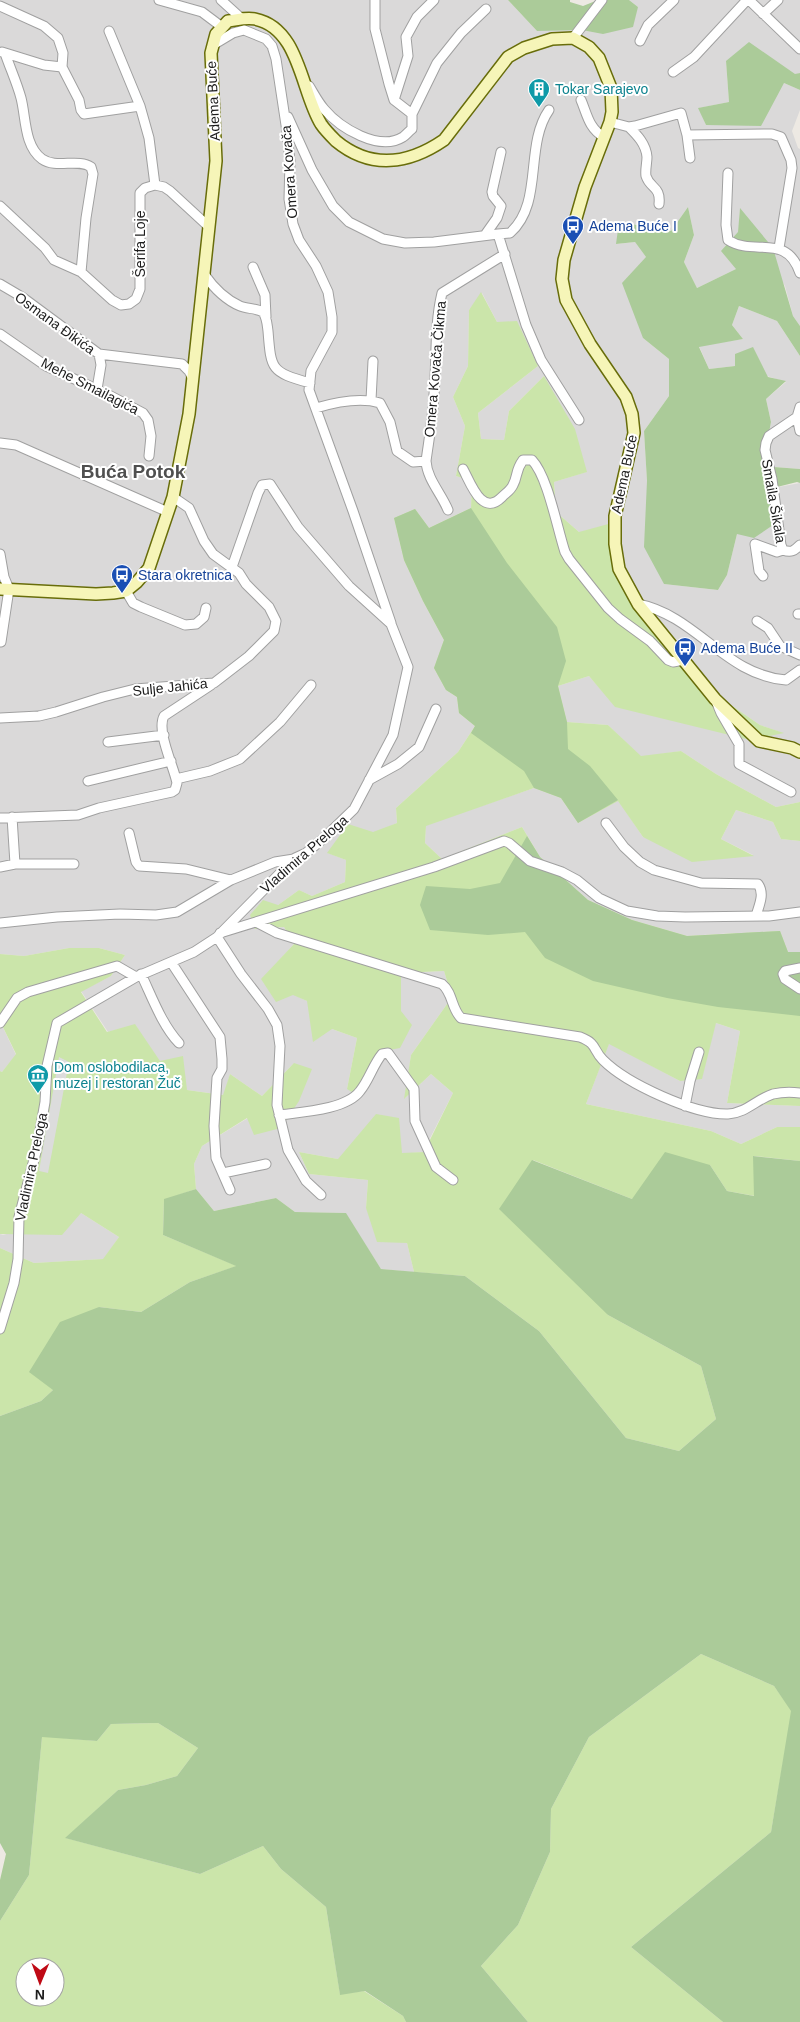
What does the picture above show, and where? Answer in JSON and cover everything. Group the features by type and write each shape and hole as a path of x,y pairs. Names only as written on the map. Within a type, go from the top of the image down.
{"street":[{"path":"159,0 167,4 202,12 222,27 228,21 254,19 276,30 285,39 294,56 321,124 346,149 364,158 387,160 409,157 431,149 444,140 508,57 538,43 552,39 573,38 602,0"},
{"path":"221,0 229,4 242,19"},
{"path":"375,0 374,30 394,100 412,114"},
{"path":"394,100 408,56 406,38 417,17 434,0"},
{"path":"640,41 648,25 674,0"},
{"path":"673,72 694,57 748,0 800,49"},
{"path":"763,14 778,0"},
{"path":"0,6 44,26 58,38 63,53 62,67 84,114 140,106"},
{"path":"304,79 325,110 348,129 365,138 377,141 390,141 403,137 412,129 412,114 437,63 461,33 486,9"},
{"name":"Adema Buće","path":"126,591 149,568 168,512 189,414 216,161 213,44 216,34 222,27"},
{"path":"109,30 140,106 149,138 155,185 170,191 208,226"},
{"name":"Omera Kovača","path":"213,44 233,32 244,30 266,39 272,46 276,59 290,161 289,200 293,224 299,240 316,266 328,292 332,317 332,332 311,371 310,383"},
{"name":"Adema Buće","path":"573,38 589,47 599,58 606,71 613,104 610,122 585,187 564,260 562,279 566,300 590,344 626,397 632,414 634,433 615,516 615,544 619,569 638,604 715,699 759,741 792,748 800,752"},
{"path":"2,52 44,65 62,67"},
{"path":"2,52 21,98 24,124 36,152 43,160 86,164 91,168 93,174 86,218 82,272"},
{"path":"581,100 595,133 604,137"},
{"path":"282,105 312,170 333,206 349,222 383,239 405,243 434,242 510,233 523,218 530,190 536,146 545,116 549,110"},
{"path":"628,127 681,113 687,135 690,158"},
{"path":"610,122 628,127 641,140 647,157 646,174 648,181 660,195 659,204"},
{"path":"687,135 777,135 781,137 796,160 779,248"},
{"path":"485,235 501,211 501,206 492,192 501,152"},
{"path":"728,173 726,225 728,240 732,243 756,247 779,248 794,261 800,273"},
{"name":"Šerifa Loje","path":"0,206 45,248 54,260 82,272 112,300 121,305 129,304 136,300 140,289 140,193 145,188 155,185"},
{"path":"498,234 526,325 540,360 579,420"},
{"name":"Omera Kovača Čikma","path":"426,460 434,394 439,306 442,293 505,254"},
{"path":"252,268 265,295 272,363 282,373 310,383 309,390 391,624"},
{"path":"204,274 221,294 240,306 259,310 266,316"},
{"name":"Osmana Đikića","path":"0,284 22,297 98,354 182,364 190,370 193,379"},
{"name":"Mehe Smailagića","path":"0,334 46,366 144,413 148,420 151,436 149,456"},
{"path":"97,389 100,365 98,354"},
{"path":"371,400 373,361"},
{"path":"316,408 335,402 371,400 380,403 386,412 397,451 413,462 426,460 428,475 448,510"},
{"path":"800,407 797,418 800,431"},
{"name":"Smaila Šikala","path":"797,418 770,436 765,450 772,479 777,527 783,550 788,552 794,551 800,545"},
{"path":"0,443 16,445 168,512"},
{"path":"463,469 480,499 489,504 497,502 510,490 514,483 517,468 524,460 532,460 538,466 544,481 565,552 574,566 608,608 620,619 650,641 668,660 673,662 684,660"},
{"name":"Vladimira Preloga","path":"0,1329 14,1283 18,1259 19,1217 37,1148 45,1102 47,1066 54,1028 62,1018 139,975 194,952 218,935 295,858 306,853 354,809 393,734 408,667 391,624 348,586 298,527 270,484 262,485 258,493 232,568"},
{"path":"172,496 189,508 204,542 213,554 232,568"},
{"path":"763,576 759,571 755,544 777,552 783,550"},
{"path":"0,554 4,577 1,642"},
{"name":"Sulje Jahića","path":"0,718 39,716 135,689 214,683 267,640 276,627 276,621 269,607 232,568"},
{"path":"4,589 96,594 126,591 134,602 141,607 185,625 196,624 204,617 206,608"},
{"path":"638,604 651,606 688,625 723,655 748,669 786,680 800,670"},
{"path":"757,621 771,631 780,646 800,655"},
{"path":"0,818 78,815 100,808 172,792 177,787 176,779 162,721 164,716 214,683"},
{"path":"176,779 210,771 240,759 280,722 311,685"},
{"name":"Adema Buće","path":"715,699 739,744 739,764 791,792"},
{"path":"369,780 398,764 419,747 436,709"},
{"path":"108,742 164,735"},
{"path":"88,781 171,761"},
{"path":"12,818 15,864"},
{"path":"606,823 624,847 640,862 654,870 701,883 758,884 762,891 762,897 756,916"},
{"path":"130,833 136,862 139,866 186,869 231,880"},
{"path":"320,1195 306,1181 288,1150 279,1115 277,1105 280,1046 277,1025 268,1009 241,974 218,935 434,867 504,841 509,842 530,861 562,872 577,880 599,898 627,911 657,916 685,917 756,916 800,912"},
{"path":"0,923 57,917 120,914 156,915 177,912 231,880 275,862 295,858"},
{"path":"0,867 15,864 74,864"},
{"path":"256,922 277,934 442,984 448,989 456,1012 461,1018 580,1037 590,1041 603,1060 628,1079 685,1106 728,1114 742,1112 773,1094 800,1093"},
{"path":"171,962 220,1037 222,1069 217,1078 214,1126 216,1158 230,1190"},
{"path":"0,1023 17,998 28,992 117,966 139,975 174,1038 179,1043"},
{"path":"800,968 785,971 783,974 785,979 800,989"},
{"path":"685,1106 690,1081 700,1052"},
{"path":"279,1115 325,1108 354,1097 364,1086 382,1054 388,1053 414,1089 413,1116 436,1167 453,1180"},
{"path":"223,1173 266,1164"}],"shaded area":[{"path":"0,0 508,0 537,31 638,7 629,0 800,0 800,73 795,75 726,61 729,102 699,108 706,125 784,83 800,90 800,110 792,131 800,149 800,326 793,316 785,286 740,209 736,269 697,288 684,262 694,235 688,207 671,231 619,222 617,244 635,242 646,257 643,338 669,359 669,396 644,431 647,481 664,584 718,590 727,575 737,534 773,488 800,483 800,802 776,807 716,774 681,751 641,757 608,725 567,722 558,686 589,676 616,707 783,733 760,725 690,677 579,532 556,512 554,482 586,472 544,376 509,411 504,440 481,439 478,413 538,366 497,322 482,293 469,310 468,366 453,397 465,426 456,476 472,481 471,508 429,528 394,518 404,560 444,640 446,690 457,697 459,713 475,726 458,752 396,808 397,823 328,853 346,860 345,882 312,896 299,890 278,905 255,929 284,927 294,944 262,979 307,1001 332,1029 357,1038 347,1089 401,1011 401,973 444,971 452,997 411,1055 405,1098 431,1074 453,1093 423,1152 338,1159 299,1152 309,1174 368,1180 366,1208 407,1243 414,1272 381,1269 345,1213 295,1212 276,1198 214,1211 196,1189 194,1164 202,1146 248,1118 294,1063 262,1096 230,1074 224,1095 187,1090 160,1062 135,1025 108,1032 81,991 111,976 125,955 99,948 69,948 24,956 0,954"},
{"path":"739,306 777,321 800,356 800,469 774,467 766,449 771,422 766,399 786,382 735,366 709,369 699,346 743,339 732,325"},
{"path":"534,788 561,798 578,823 618,800 643,837 753,855 721,839 736,810 773,822 781,839 800,841 800,952 788,952 734,933 687,936 632,920 588,900 540,857 522,827 442,859 425,843 426,825"},
{"path":"0,1021 16,1055 2,1072 0,1071"},
{"path":"716,1023 740,1031 727,1103 800,1106 800,1127 777,1127 741,1144 711,1131 586,1104 609,1043 680,1081"},
{"path":"59,1057 69,1062 48,1173 39,1171"},
{"path":"81,1213 119,1237 104,1259 34,1263 0,1248 0,1234 3,1235"}],"green space":[{"path":"508,0 570,0 570,2 583,6 598,0 629,0 638,7 633,27 603,34 582,30 537,31"},
{"path":"749,42 795,74 800,73 800,90 784,83 761,126 706,125 698,108 729,102 726,61"},
{"path":"688,207 694,235 684,262 697,288 736,269 721,251 738,232 740,208 773,248 793,316 800,326 800,356 777,321 739,306 732,325 743,339 699,347 709,369 735,366 735,354 753,347 768,377 786,381 766,399 771,422 766,449 774,467 800,469 800,483 797,482 773,488 779,521 754,538 737,534 727,575 718,590 664,584 644,547 647,481 644,431 669,396 669,359 643,338 622,283 646,257 635,242 616,244 619,222 671,231"},
{"path":"481,292 497,322 517,321 538,366 478,413 481,439 504,440 509,411 544,376 575,429 587,472 554,482 556,512 579,532 612,523 611,551 690,677 760,725 784,733 750,740 615,707 589,676 558,686 567,722 608,725 641,756 681,751 716,774 776,807 800,802 800,841 781,839 773,822 736,810 721,839 754,856 692,862 643,837 618,801 578,823 561,798 534,788 426,826 425,843 442,859 522,827 540,857 588,900 632,920 687,936 780,931 788,952 800,952 800,1106 727,1103 740,1031 716,1023 702,1079 680,1081 609,1044 586,1104 711,1131 741,1144 777,1127 800,1127 800,1161 754,1156 755,1196 727,1191 710,1165 632,1199 533,1160 608,1315 701,1366 716,1419 679,1451 626,1438 539,1331 465,1276 414,1272 407,1243 377,1242 366,1208 368,1180 309,1174 299,1152 338,1159 376,1114 399,1118 402,1153 424,1152 453,1093 431,1074 404,1099 411,1055 452,997 444,971 401,973 401,1011 412,1025 400,1048 378,1052 355,1094 347,1089 357,1038 332,1029 313,1042 307,1001 293,995 276,1002 261,979 294,944 284,927 255,929 250,915 263,900 278,905 299,890 312,896 345,882 346,860 327,853 348,824 373,832 397,823 396,808 458,752 475,726 459,713 457,697 446,690 434,668 444,640 404,560 394,518 415,509 429,528 471,508 472,481 456,476 465,426 453,397 468,366 469,310"},
{"path":"471,508 507,563 557,627 566,661 558,686 567,722 568,749 590,766 618,800 578,823 561,798 534,788 524,771 471,733 475,726 459,713 457,697 446,690 434,668 444,640 404,560 394,518 415,509 429,528"},
{"path":"527,836 540,857 588,900 632,920 687,936 780,931 788,952 800,952 800,1016 718,1007 667,998 593,981 545,958 525,932 488,935 430,930 420,905 426,886 470,889 500,883"},
{"path":"69,948 99,948 125,955 111,976 81,992 107,1032 135,1024 160,1061 183,1056 187,1090 223,1095 230,1074 262,1096 294,1063 312,1069 299,1101 281,1128 254,1135 247,1118 202,1146 194,1164 196,1189 164,1200 163,1235 237,1266 190,1282 141,1312 99,1307 53,1390 41,1401 0,1416 0,1248 34,1263 103,1259 119,1237 81,1213 62,1235 0,1234 0,1071 2,1072 16,1054 0,1021 0,954 24,956"},
{"path":"665,1152 710,1165 727,1191 754,1196 753,1156 800,1161 800,2022 723,2022 631,1947 771,1832 791,1711 774,1686 701,1654 589,1737 551,1809 550,1852 518,1925 481,1966 528,2022 406,2022 403,2016 365,1991 340,1995 326,1907 281,1869 263,1846 200,1874 65,1838 118,1790 146,1785 177,1776 198,1748 158,1723 111,1724 97,1741 42,1737 29,1875 0,1921 0,1880 6,1854 0,1843 0,1416 41,1401 53,1390 29,1372 60,1322 99,1307 141,1312 190,1282 236,1266 163,1235 164,1199 196,1189 214,1211 276,1198 295,1212 346,1213 381,1269 465,1276 539,1331 626,1438 679,1451 716,1419 701,1366 608,1315 499,1209 532,1160 632,1199"},
{"path":"701,1654 774,1686 792,1711 771,1832 631,1947 723,2022 528,2022 481,1966 518,1925 550,1852 551,1809 589,1737"},
{"path":"158,1723 198,1748 177,1776 146,1785 118,1790 66,1838 200,1874 263,1846 281,1869 326,1907 340,1994 364,1991 403,2016 406,2022 0,2022 0,1921 29,1875 42,1736 97,1741 111,1724"}],"place":[{"name":"Tokar Sarajevo","path":"539,108"},
{"name":"Adema Buće I","path":"573,245"},
{"name":"Stara okretnica","path":"122,594"},
{"name":"Adema Buće II","path":"685,667"},
{"name":"Dom oslobodilaca, muzej i restoran Žuč","path":"38,1094"}],"district":[{"name":"Buća Potok","path":"133,471"}]}
